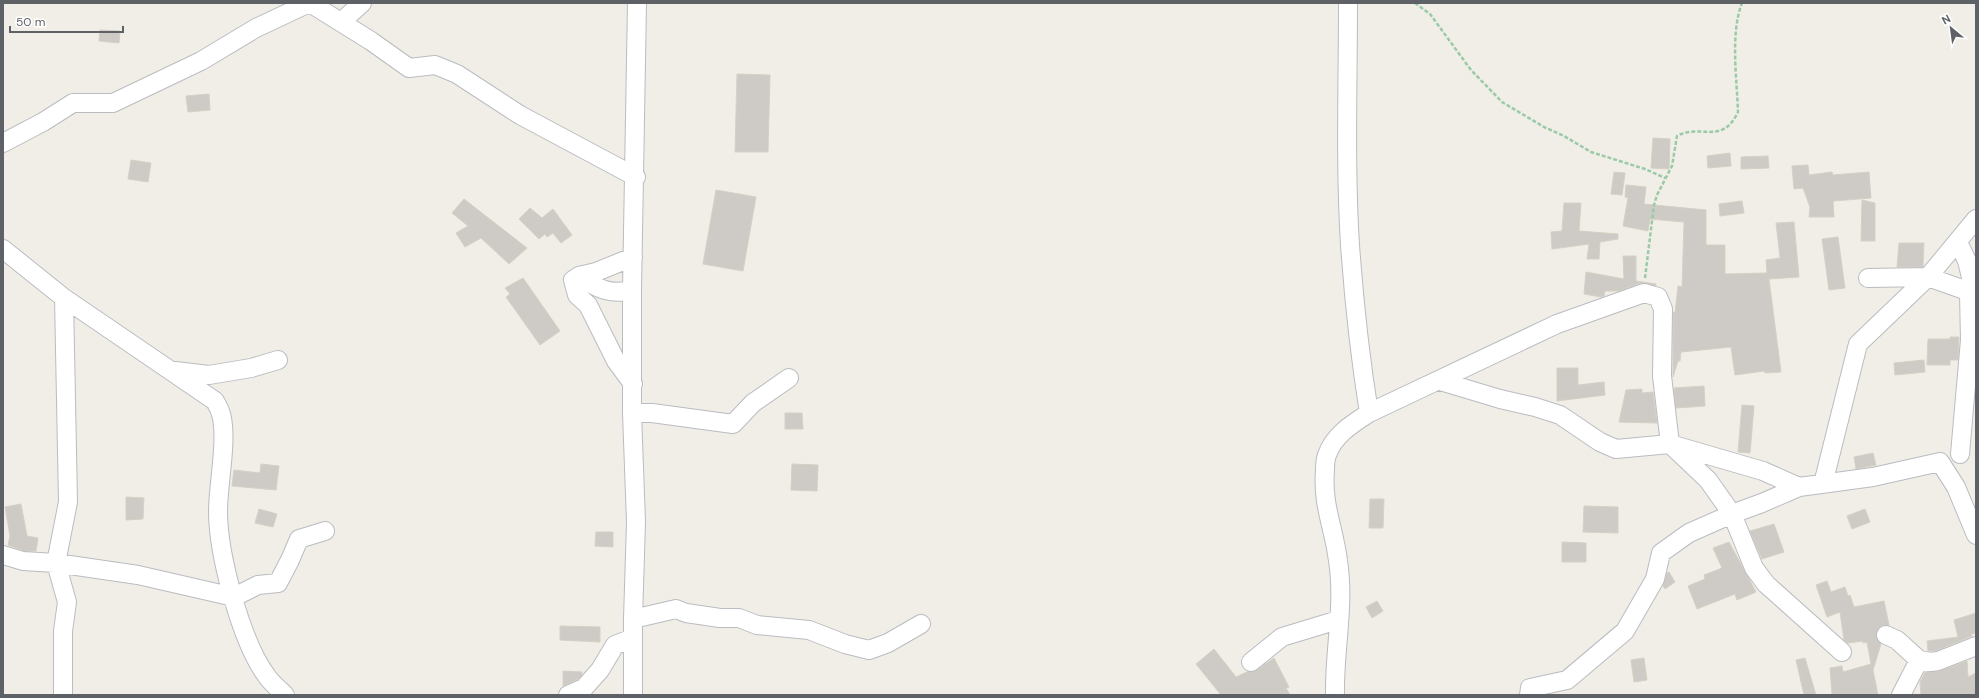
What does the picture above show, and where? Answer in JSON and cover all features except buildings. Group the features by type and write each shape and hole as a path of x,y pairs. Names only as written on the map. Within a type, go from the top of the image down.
{"street":[{"path":"3,143 43,122 73,103 113,102 201,61 256,28 310,3 372,41 409,68 435,65 457,74 520,115 636,177"},
{"path":"341,22 362,3"},
{"path":"633,695 633,619 636,522 632,413 632,290 636,177 637,3"},
{"path":"1348,3 1347,148 1350,245 1363,372 1369,413"},
{"path":"1823,484 1858,344 1928,277 1976,219"},
{"path":"1956,487 1973,294 1967,261 1958,242"},
{"path":"3,249 64,298 215,400 221,414 223,433 218,512 221,543 234,597 247,641 266,676 285,695"},
{"path":"633,257 596,272 579,276 574,280 577,295 588,306 616,361 633,384"},
{"path":"579,276 608,292 618,293 632,290"},
{"path":"1868,278 1928,277 1973,294"},
{"path":"1335,695 1340,592 1338,561 1326,510 1324,485 1326,457 1332,444 1346,428 1369,413 1440,381 1557,324 1644,293 1658,296 1663,309 1662,376 1670,444 1708,480 1732,514 1754,568 1766,584 1842,652"},
{"path":"63,695 63,631 67,602 56,563 68,502 64,298"},
{"path":"170,370 209,375 251,368 278,360"},
{"path":"632,413 652,413 733,424 753,403 789,378"},
{"path":"1440,381 1500,399 1535,406 1560,416 1600,442 1616,449 1670,444 1763,471 1799,487"},
{"path":"1529,695 1530,688 1567,680 1625,631 1656,579 1661,553 1689,533 1799,487 1874,477 1940,462 1960,454"},
{"path":"1940,462 1956,487 1976,535"},
{"path":"3,555 23,561 56,563 138,575 234,597 258,585 278,582 299,539 325,531"},
{"path":"633,619 676,609 686,613 720,618 739,618 757,625 809,630 845,644 870,650 921,624"},
{"path":"1251,662 1282,637 1338,620"},
{"path":"1886,635 1897,640 1919,660 1938,661 1976,646"},
{"path":"568,695 584,688 600,670 615,645 633,638"},
{"path":"1901,695 1919,660"}],"path":[{"path":"1415,3 1430,14 1471,70 1502,102 1544,127 1564,136 1591,152 1645,169 1665,178"},
{"path":"1644,293 1654,205 1665,178 1672,166 1677,136 1682,133 1710,132 1725,129 1733,122 1738,112 1735,45 1742,3"}]}
